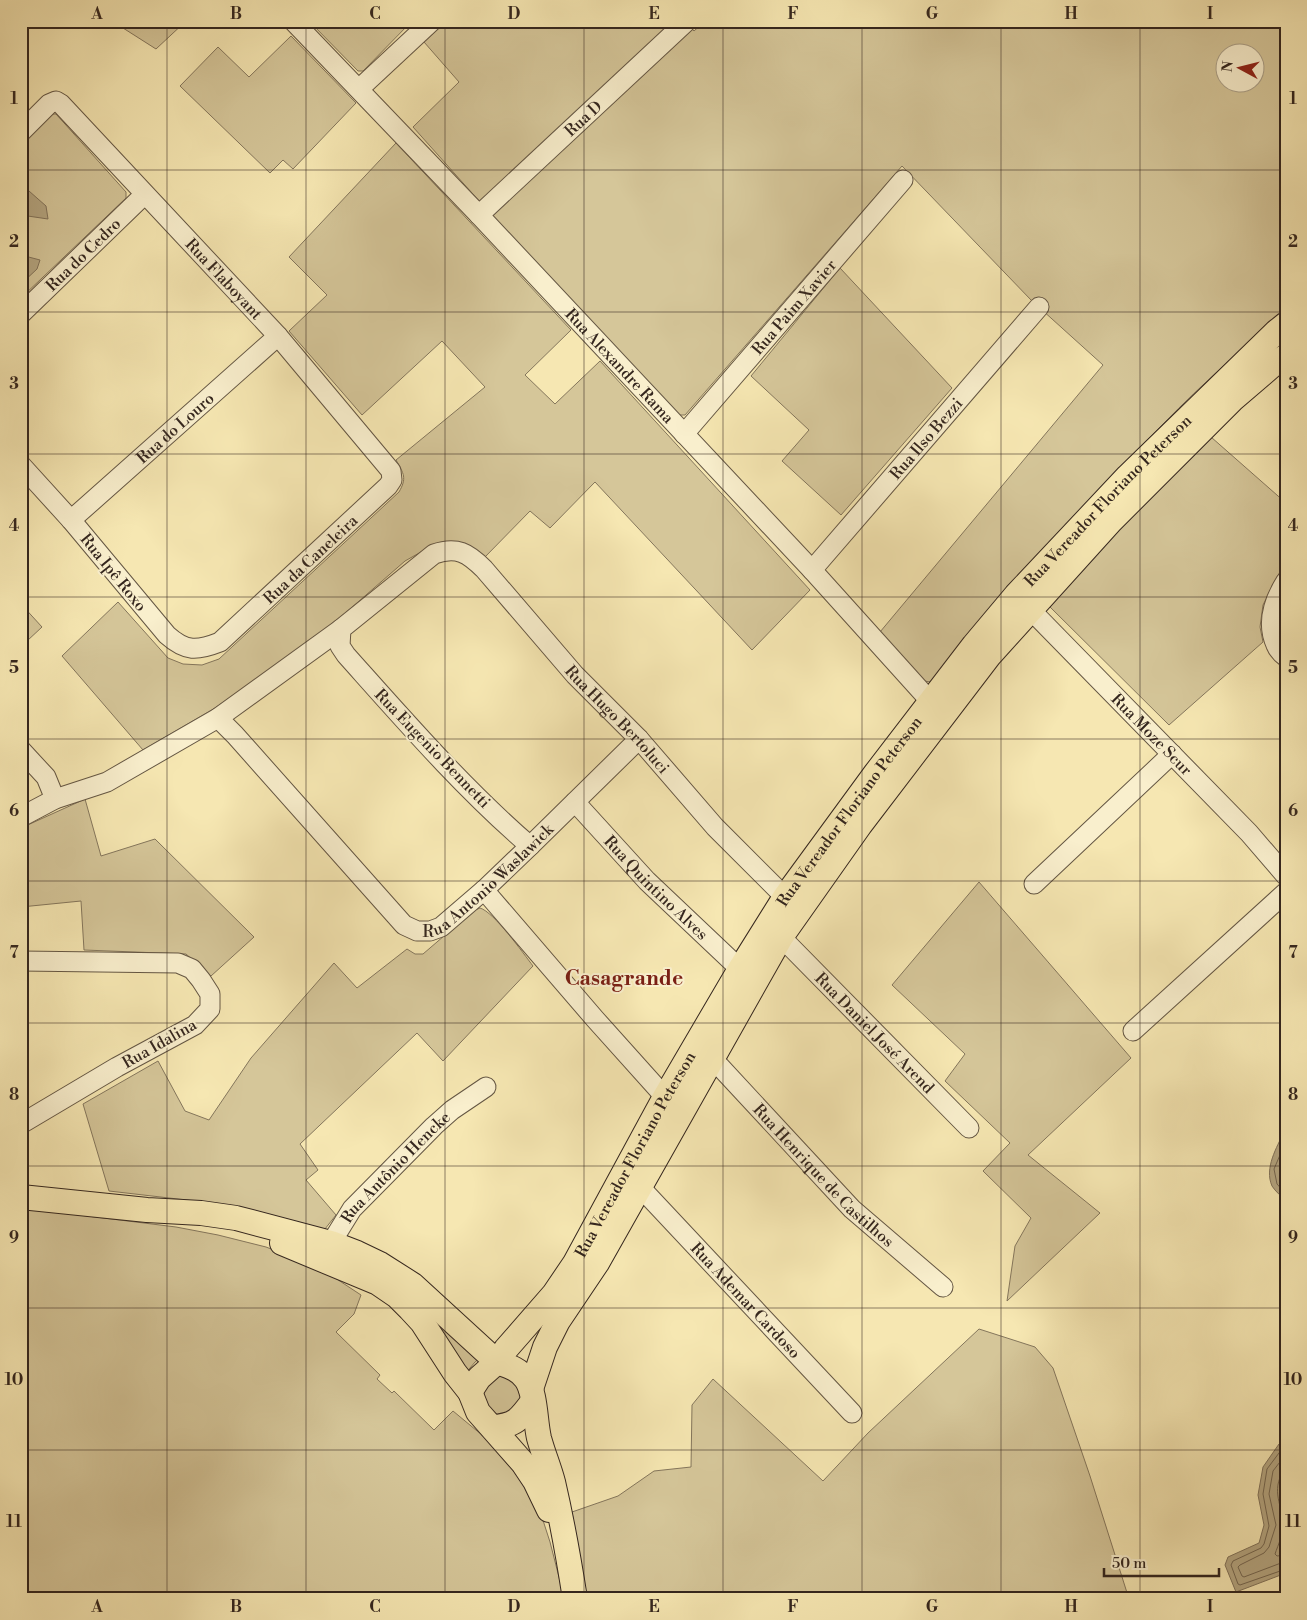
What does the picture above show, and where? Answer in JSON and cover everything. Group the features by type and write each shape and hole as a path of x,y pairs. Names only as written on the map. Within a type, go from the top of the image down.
{"main road":[{"name":"Rua Vereador Floriano Peterson","path":"532,1395 545,1347 558,1321 596,1263 640,1187 674,1104 740,970 785,897 875,774 936,708 989,656 1023,602 1128,476 1286,324"},
{"name":"Rua Vereador Floriano Peterson","path":"1023,602 1112,521 1232,400 1275,363 1286,356"},
{"name":"Rua Vereador Floriano Peterson","path":"497,1362 554,1294 575,1263 674,1104 712,1058 781,937 860,825 936,708"},
{"path":"21,1197 147,1210 256,1234 292,1246 331,1253 357,1253 380,1264 413,1285 497,1362 512,1367 527,1380 567,1548 575,1599"},
{"path":"331,1253 396,1296 422,1322 455,1373 470,1392 478,1412 523,1463 535,1481 567,1548"},
{"path":"470,1392 479,1378 497,1362"},
{"path":"492,1427 505,1426 514,1422 521,1416 532,1395"}],"street":[{"name":"Rua Alexandre Rama","path":"293,21 812,570 936,708"},
{"path":"359,89 432,21"},
{"name":"Rua D","path":"478,215 687,21"},
{"name":"Rua Flaboyant","path":"21,132 49,104 56,101 61,104 144,195 278,336 391,471"},
{"name":"Rua Paim Xavier","path":"684,434 903,180"},
{"name":"Rua do Cedro","path":"21,314 144,195"},
{"name":"Rua Ilso Bezzi","path":"812,570 1039,307"},
{"name":"Rua do Louro","path":"71,520 278,336"},
{"name":"Rua Ipê Roxo","path":"21,465 71,520 152,619 179,645 194,649 206,648 220,642"},
{"name":"Rua da Caneleira","path":"220,642 388,486 392,480 391,471"},
{"name":"Rua Hugo Bertoluci","path":"340,638 434,554 447,550 460,552 472,558 484,569 575,675 639,739 715,827 785,897"},
{"path":"1286,581 1274,606 1270,627 1276,647 1286,657"},
{"name":"Rua Moze Scur","path":"1023,602 1249,833 1286,876"},
{"path":"21,816 55,799 107,782 218,718 340,638"},
{"name":"Rua Eugenio Bennetti","path":"340,638 346,655 432,751 509,828 530,846"},
{"name":"Rua Antonio Waslawick","path":"218,718 404,925 417,931 430,931 441,927 484,890 639,739"},
{"path":"21,750 46,778 55,799"},
{"path":"1034,884 1172,754"},
{"name":"Rua Quintino Alves","path":"575,802 646,881 740,970"},
{"path":"484,890 595,1019 674,1104"},
{"path":"1133,1031 1286,892"},
{"name":"Rua Daniel José Arend","path":"781,937 969,1128"},
{"name":"Rua Idalina","path":"21,961 178,963 192,968 210,994 210,1009 195,1025 21,1124"},
{"name":"Rua Henrique de Castilhos","path":"712,1058 852,1208 943,1287"},
{"name":"Rua Antônio Hencke","path":"331,1253 352,1209 434,1126 452,1110 486,1087"},
{"name":"Rua Ademar Cardoso","path":"640,1187 852,1413"}],"shaded area":[{"path":"112,21 186,21 156,49"},
{"path":"309,21 412,21 363,71 358,71"},
{"path":"446,21 684,21 694,31 705,21 1286,21 1286,309 1194,394 1134,454 1045,550 931,682 924,681 880,632 1103,365 1031,300 902,166 685,415 677,415 497,221 413,127 459,82 424,42"},
{"path":"291,36 356,103 293,169 283,160 270,173 180,86 218,47 249,77"},
{"path":"50,114 56,114 126,192 126,198 21,298 21,142"},
{"path":"396,143 571,330 525,375 555,404 600,361 810,590 752,650 595,482 550,528 530,511 484,558 428,548 405,561 327,629 215,708 143,750 62,656 118,602 168,658 183,664 202,665 219,659 399,492 404,476 396,460 485,387 442,341 362,415 289,331 327,295 289,257"},
{"path":"840,268 952,388 841,515 782,461 809,430 751,376"},
{"path":"1211,437 1286,503 1286,562 1263,605 1260,627 1263,642 1169,725 1048,605 1129,518"},
{"path":"21,604 42,627 27,641 21,635"},
{"path":"85,799 101,856 155,839 254,937 211,976 186,954 84,950 81,901 21,907 21,828"},
{"path":"979,882 1131,1058 1028,1155 1100,1213 1007,1301 1015,1246 1031,1218 983,1171 1010,1143 945,1081 965,1054 892,985"},
{"path":"480,908 493,917 533,966 443,1061 417,1033 300,1144 318,1170 306,1180 336,1215 321,1234 195,1201 109,1191 83,1104 158,1061 185,1111 209,1120 251,1058 334,963 357,988 407,949 415,954 423,954 473,911"},
{"path":"21,1209 176,1227 266,1247 320,1268 361,1295 354,1314 336,1332 380,1375 377,1379 392,1393 394,1391 434,1430 453,1411 488,1440 528,1489 540,1511 550,1542 563,1599 21,1599"},
{"path":"415,1297 480,1358 465,1374"},
{"path":"979,1329 1035,1347 1053,1368 1129,1599 586,1599 572,1512 618,1496 654,1471 691,1467 692,1405 713,1379 823,1481 868,1433"},
{"path":"504,1375 516,1382 521,1395 520,1402 516,1408 500,1416 488,1412 481,1388 497,1376"}],"water":[{"path":"21,187 29,191 46,206 48,219 21,215"},
{"path":"21,255 40,260 37,269 21,284"},
{"path":"1286,1131 1286,1201 1272,1186 1270,1165"},
{"path":"1286,1442 1286,1573 1236,1592 1225,1565 1228,1557 1259,1543 1264,1525 1258,1495 1263,1467 1279,1444"}],"district":[{"name":"Casagrande","path":"624,978"}]}
